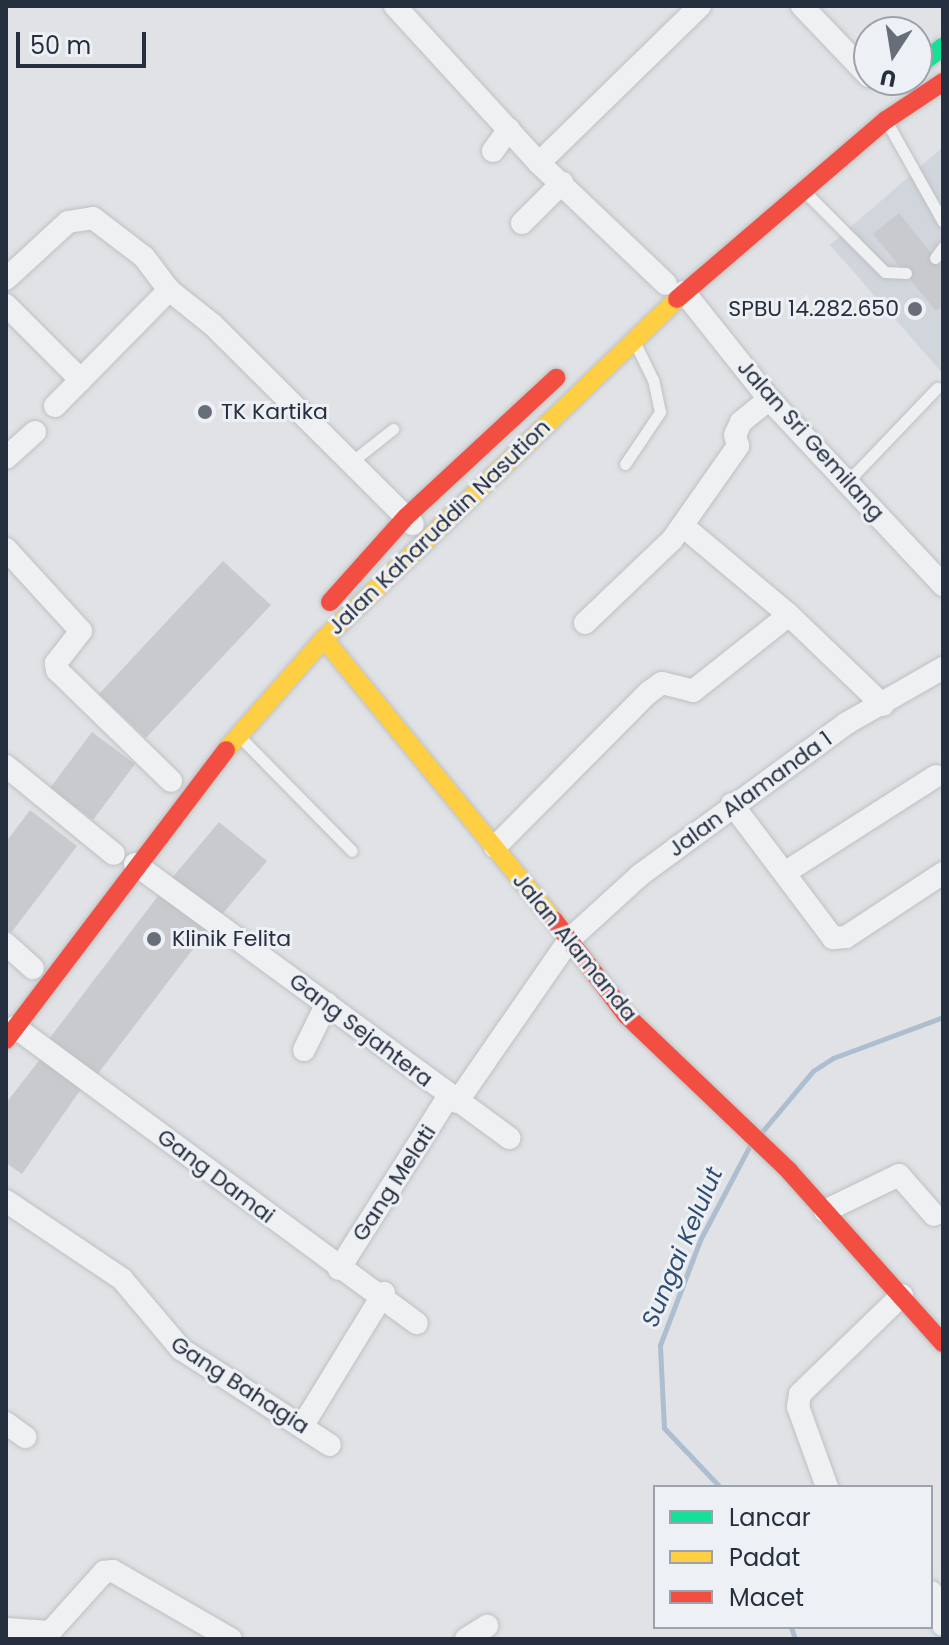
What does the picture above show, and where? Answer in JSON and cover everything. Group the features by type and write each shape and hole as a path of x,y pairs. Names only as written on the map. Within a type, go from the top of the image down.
{"main road":[{"name":"Jalan Kaharuddin Nasution","path":"632,314 675,288 804,191 886,120 943,82"},
{"name":"Jalan Kaharuddin Nasution","path":"11,1034 135,864 238,735 324,639 632,338 675,288 759,202"},
{"name":"Jalan Kaharuddin Nasution","path":"316,617 406,517 574,363"},
{"name":"Jalan Alamanda","path":"324,639 570,939 626,1015 764,1147 943,1343"}],"street":[{"name":"Jalan Sri Gemilang","path":"395,6 539,163 675,288 769,399 943,585"},
{"path":"539,163 700,6"},
{"path":"802,6 853,60"},
{"path":"493,151 509,129"},
{"path":"522,223 562,183"},
{"path":"6,279 68,222 89,217 144,257 169,290 213,325 349,464 429,539"},
{"path":"55,406 169,290"},
{"path":"6,305 81,380"},
{"path":"585,623 683,526 692,504 738,446 735,435 741,422 769,399"},
{"path":"6,458 35,432"},
{"path":"683,526 789,615 883,705"},
{"path":"6,549 81,631 56,663 57,670 171,782"},
{"path":"495,847 648,693 662,683 693,691 789,615"},
{"name":"Jalan Alamanda 1","path":"570,939 640,875 732,804 847,723 943,668"},
{"path":"6,766 114,855"},
{"path":"786,872 936,776"},
{"path":"732,804 837,939 940,881"},
{"name":"Gang Sejahtera","path":"135,864 510,1138"},
{"name":"Gang Melati","path":"339,1269 453,1099 570,939"},
{"path":"6,944 33,968"},
{"path":"304,1050 327,1003"},
{"name":"Gang Damai","path":"11,1034 339,1269 384,1293 417,1323"},
{"path":"825,1211 899,1175 934,1215"},
{"name":"Gang Bahagia","path":"6,1201 122,1279 181,1349 330,1445"},
{"path":"303,1425 384,1293"},
{"path":"826,1485 798,1407 800,1394 902,1295"},
{"path":"6,1423 25,1437"},
{"path":"6,1629 50,1632 104,1572 113,1571 231,1639"},
{"path":"933,1598 943,1625"},
{"path":"466,1639 487,1626"}],"lane":[{"path":"886,120 943,222"},
{"path":"804,191 885,272 906,273"},
{"path":"935,258 943,247"},
{"path":"625,464 660,412 653,380 632,338"},
{"path":"848,481 937,388"},
{"path":"349,464 393,429"},
{"path":"238,735 352,851"}],"shaded area":[{"name":"SPBU 14.282.650","path":"943,147 943,374 830,245"}],"building":[{"path":"899,213 943,268 943,306 936,311 873,234"},
{"path":"223,561 271,605 146,738 99,694"},
{"path":"92,732 135,764 93,820 50,788"},
{"path":"30,810 77,846 11,933 6,929 6,842"},
{"path":"219,822 267,861 219,918 172,878"},
{"path":"161,892 209,928 97,1075 49,1039"},
{"path":"41,1058 81,1089 22,1174 6,1163 6,1103"}],"waterway":[{"name":"Sungai Kelulut","path":"761,1133 813,1071 833,1058 943,1017"},
{"name":"Sungai Kelulut","path":"718,1485 664,1428 660,1345 700,1240 749,1147"},
{"name":"Sungai Kelulut","path":"792,1629 795,1639"}],"traffic: fast":[{"path":"933,55 943,47"}],"traffic: slow":[{"path":"226,750 324,639 677,299"},
{"path":"324,639 554,920"}],"traffic: jam":[{"path":"677,299 886,120 943,82"},
{"path":"330,602 406,517 556,378"},
{"path":"6,1040 226,750"},
{"path":"554,920 626,1015 789,1171 943,1343"}],"place":[{"name":"SPBU 14.282.650","path":"915,309"},
{"name":"TK Kartika","path":"205,412"},
{"name":"Klinik Felita","path":"154,939"}]}
